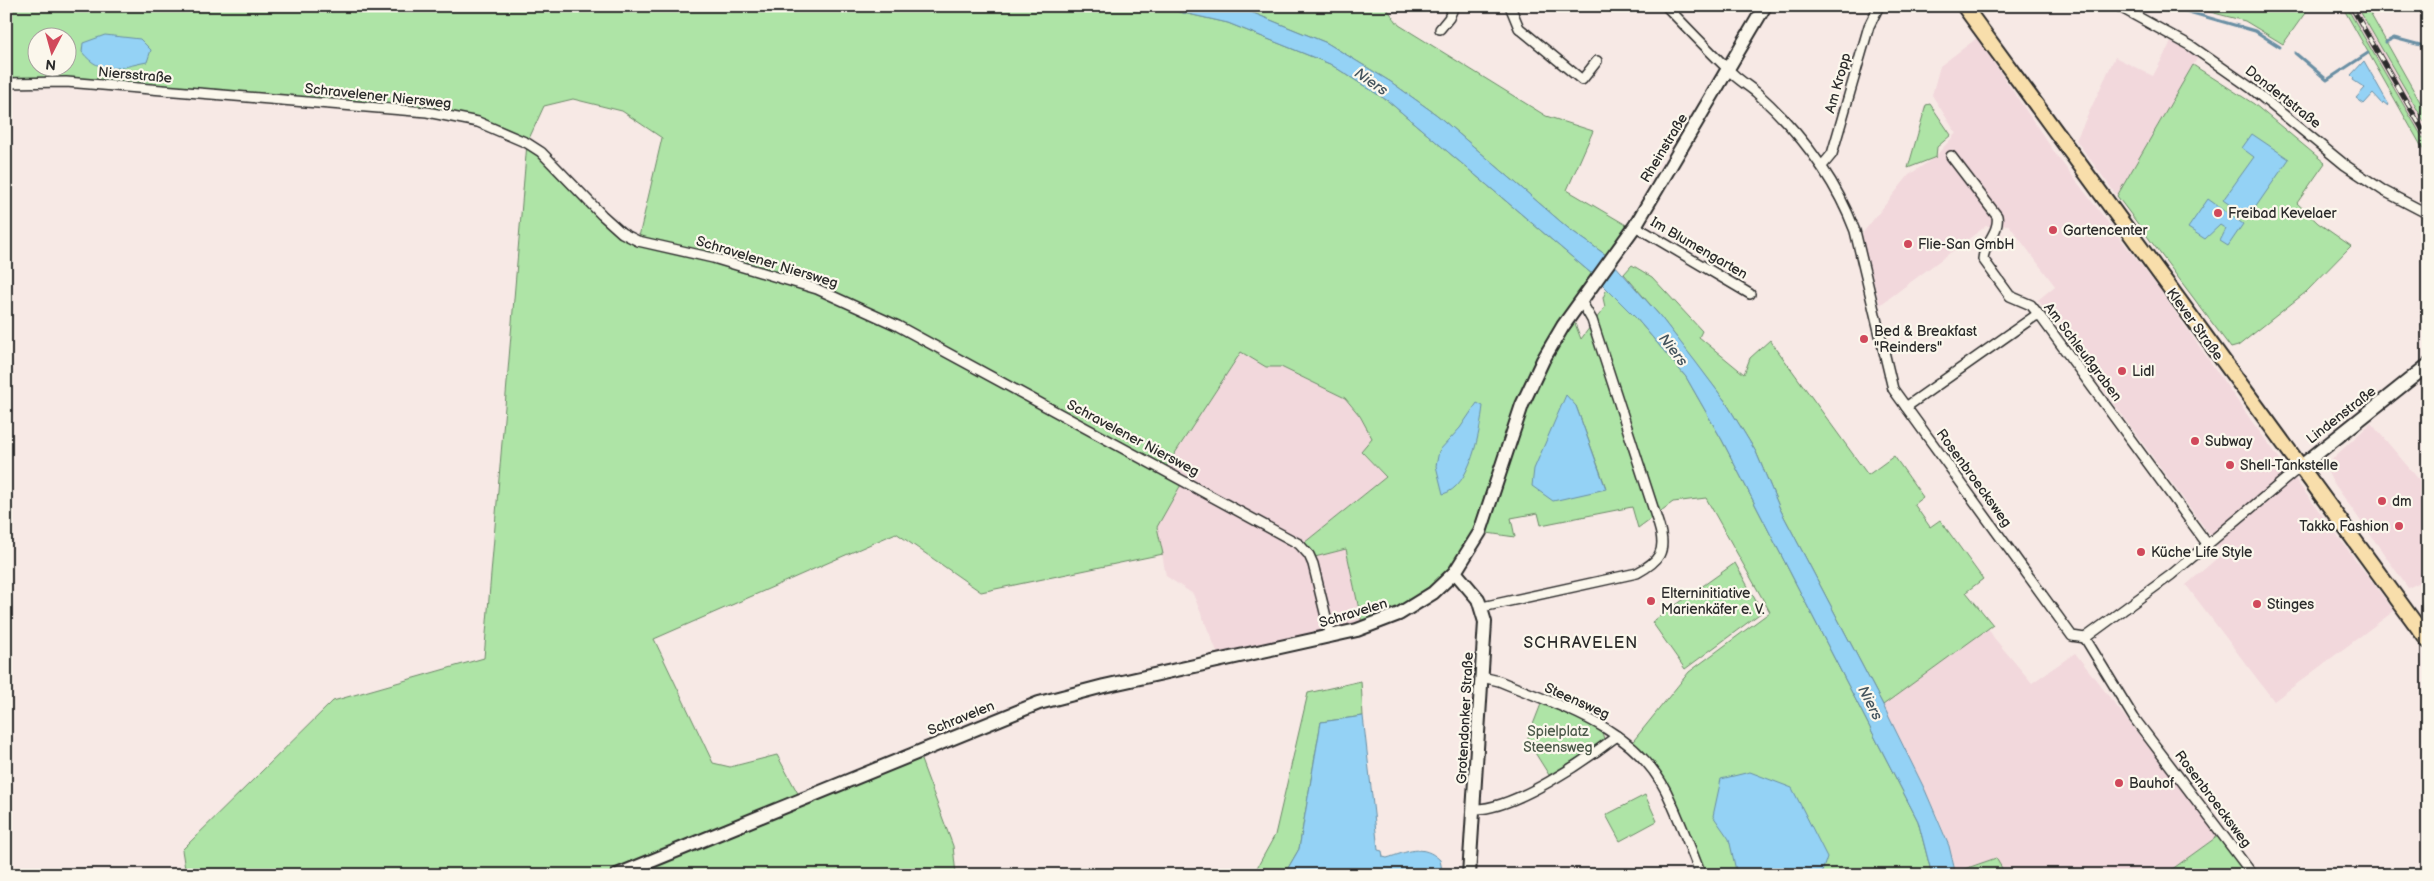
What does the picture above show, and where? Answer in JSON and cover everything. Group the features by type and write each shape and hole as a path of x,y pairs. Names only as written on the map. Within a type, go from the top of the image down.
{"main road":[{"name":"Rheinstraße","path":"1581,301 1635,226 1766,6"},
{"name":"Klever Straße","path":"1964,6 2428,641"},
{"name":"Schravelen","path":"617,875 1039,703 1104,686 1331,637 1357,630 1399,614 1434,593 1455,572 1480,532 1512,432 1531,383 1563,326 1581,301"},
{"name":"Lindenstraße","path":"2300,467 2428,365"},
{"name":"Grotendonker Straße","path":"1455,572 1473,592 1482,607 1485,622 1469,875"}],"street":[{"path":"1440,28 1449,18 1454,6"},
{"path":"1510,6 1519,28 1582,80 1597,61"},
{"name":"Rosenbroecksweg","path":"1666,6 1729,70 1764,100 1798,135 1822,166 1846,209 1855,231 1893,389 2072,636 2085,638 2134,718 2253,875"},
{"name":"Am Kropp","path":"1822,166 1832,154 1869,26 1879,6"},
{"name":"Dondertstraße","path":"2118,6 2191,46 2251,88 2345,165 2384,191 2428,214"},
{"name":"Niersstraße","path":"6,83 66,82 201,94"},
{"name":"Schravelener Niersweg","path":"201,94 427,112 478,122 527,142 541,152 622,233 638,241 713,258 817,289 850,302 1294,541 1305,549 1313,564 1331,637"},
{"name":"Am Schleußgraben","path":"1952,156 1996,216 1998,222 1983,253 1983,259 2010,296 2031,305 2208,545"},
{"name":"Im Blumengarten","path":"1635,226 1750,294"},
{"path":"1482,607 1637,572 1658,559 1661,552 1662,540 1659,526 1592,320 1581,301"},
{"path":"1906,408 2038,314"},
{"name":"Lindenstraße","path":"2085,638 2208,545 2300,467"},
{"name":"Steensweg","path":"1482,678 1499,682 1598,722 1646,760 1665,790 1702,875"},
{"path":"1474,809 1494,806 1534,789 1589,758 1617,736"}],"shaded area":[{"path":"2346,6 2357,6 2428,128 2428,147"},
{"path":"1977,38 2057,156 2157,286 2253,423 2394,611 2274,701 2186,585 2223,553 2038,300 2055,286 2009,225 1986,226 1880,305 1861,235 1909,175 1934,158 1956,133 1932,95 1940,66"},
{"path":"2171,42 2198,57 2117,196 2076,140 2115,57 2153,76"},
{"path":"1241,352 1266,367 1281,367 1345,398 1360,416 1372,438 1361,452 1386,477 1299,547 1307,559 1346,549 1363,628 1221,661 1193,594 1166,576 1157,527 1183,481 1164,471"},
{"path":"2371,423 2421,482 2428,479 2428,578 2408,588 2331,479 2328,472 2331,460"},
{"path":"1988,628 1994,638 2032,683 2075,653 2218,836 2164,875 2006,875 1996,858 1956,872 1939,820 1883,705"}],"green space":[{"path":"6,6 1153,6 1228,23 1330,64 1388,101 1592,274 1548,341 1574,321 1581,339 1605,307 1603,298 1607,288 1636,318 1686,377 1722,440 1918,821 1932,875 1701,875 1665,790 1630,745 1689,672 1770,612 1706,498 1673,502 1638,528 1632,507 1541,525 1538,513 1511,518 1515,537 1480,532 1476,526 1463,549 1445,573 1412,599 1363,628 1346,549 1307,559 1299,547 1386,477 1361,451 1372,438 1360,416 1345,398 1281,367 1266,367 1241,352 1164,470 1183,481 1157,527 1163,554 981,592 896,533 654,639 713,763 730,767 777,755 801,799 918,752 953,846 956,875 186,875 182,850 333,701 484,658 527,143 492,126 427,112 67,82 6,83","holes":["573,99 622,111 662,138 638,241 602,215 527,143 544,106","1576,406 1606,488 1553,500"]},
{"path":"1236,6 1385,6 1399,25 1546,116 1593,131 1567,190 1628,226 1606,255 1568,228 1437,115 1391,82 1327,43"},
{"path":"2187,6 2310,6 2283,44 2245,21"},
{"path":"2342,6 2346,6 2428,147 2428,158"},
{"path":"2357,6 2366,6 2428,116 2428,128"},
{"name":"Freibad Kevelaer","path":"2193,65 2254,104 2325,163 2297,203 2318,223 2351,246 2306,292 2238,346 2231,348 2117,196"},
{"path":"1930,104 1951,135 1937,147 1936,157 1908,168 1926,105"},
{"path":"1632,265 1652,277 1702,331 1699,337 1744,374 1750,358 1770,340 1868,475 1894,456 1923,497 1914,504 1930,527 1940,520 1983,579 1966,592 1993,625 1883,705 1780,509 1756,452 1725,401 1660,316 1624,274"},
{"path":"1735,563 1762,612 1685,669 1652,622"},
{"path":"1361,681 1363,716 1321,722 1299,849 1284,875 1253,875 1275,835 1308,693"},
{"name":"Spielplatz Steensweg","path":"1541,704 1596,726 1602,732 1604,739 1589,751 1549,775 1527,740"},
{"path":"1645,795 1657,821 1620,841 1606,815"},
{"path":"2218,836 2248,875 2164,875"},
{"path":"1996,858 2006,875 1956,875 1956,872"}],"water":[{"name":"Niers","path":"1153,6 1236,6 1327,43 1391,82 1437,115 1568,228 1606,255 1660,316 1695,361 1725,401 1756,452 1780,509 1883,705 1925,790 1949,846 1956,875 1932,875 1918,821 1722,440 1686,377 1636,318 1592,274 1388,101 1330,64 1228,23"},
{"path":"105,35 140,39 151,50 147,62 112,68 97,65 89,60 82,52 83,43"},
{"path":"2364,61 2388,106 2383,102 2382,104 2373,94 2364,104 2356,98 2365,88 2353,80 2354,78 2351,75"},
{"path":"2252,134 2289,159 2248,218 2223,200 2254,157 2242,148"},
{"path":"2208,199 2243,224 2228,246 2220,241 2226,229 2220,225 2205,239 2188,228"},
{"path":"1566,395 1576,406 1606,489 1553,501 1532,486 1534,469"},
{"path":"1477,403 1483,406 1472,456 1461,481 1453,489 1443,494 1436,466 1439,451 1460,428"},
{"path":"1363,716 1378,850 1382,851 1383,857 1387,858 1415,850 1427,852 1440,860 1443,875 1284,875 1299,849 1321,722"},
{"path":"1750,772 1792,788 1827,857 1821,875 1737,875 1729,839 1713,816 1721,779"}],"waterway":[{"path":"2168,6 2255,31 2280,47"},
{"path":"2386,42 2394,38 2428,47"},
{"path":"2295,53 2327,80 2368,53"}],"railway":[{"path":"2351,6 2428,139"}],"place":[{"name":"Freibad Kevelaer","path":"2218,213"},
{"name":"Gartencenter","path":"2053,230"},
{"name":"Flie-San GmbH","path":"1908,244"},
{"name":"Bed & Breakfast \"Reinders\"","path":"1864,339"},
{"name":"Lidl","path":"2122,371"},
{"name":"Subway","path":"2195,441"},
{"name":"Shell-Tankstelle","path":"2230,465"},
{"name":"dm","path":"2382,501"},
{"name":"Takko Fashion","path":"2399,526"},
{"name":"Küche Life Style","path":"2141,552"},
{"name":"Elterninitiative Marienkäfer e. V.","path":"1651,601"},
{"name":"Stinges","path":"2257,604"},
{"name":"Bauhof","path":"2119,783"}],"district":[{"name":"SCHRAVELEN","path":"1581,643"}]}
